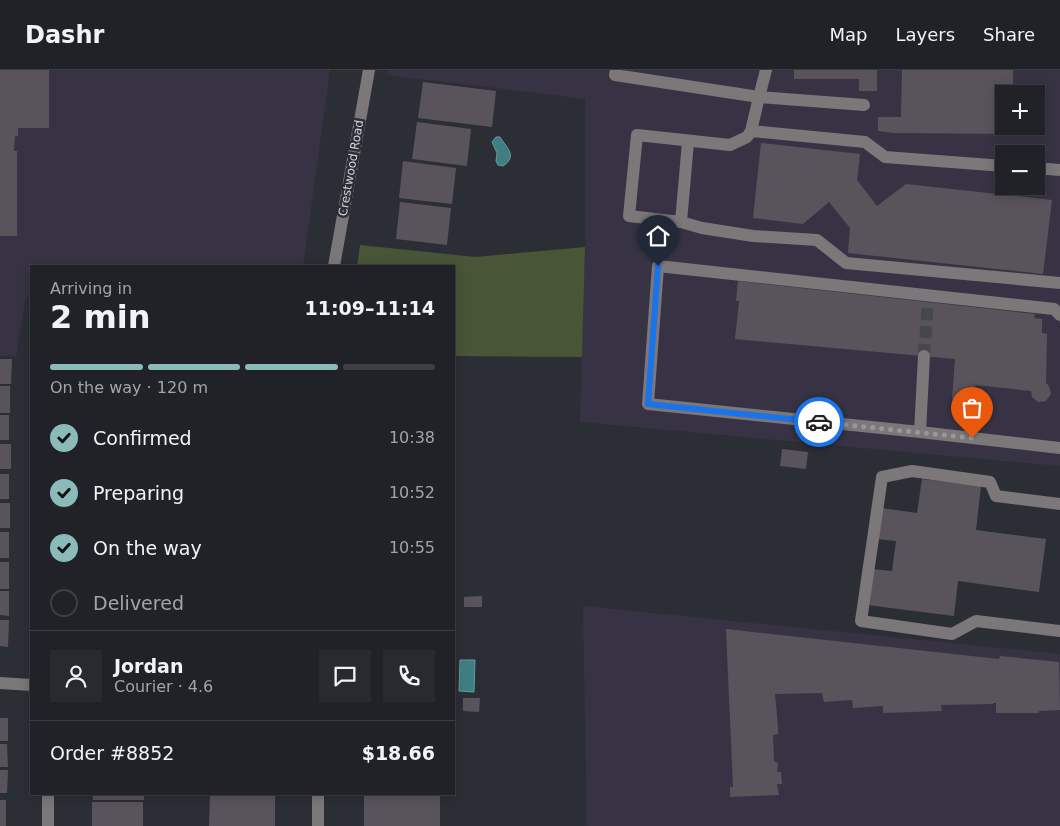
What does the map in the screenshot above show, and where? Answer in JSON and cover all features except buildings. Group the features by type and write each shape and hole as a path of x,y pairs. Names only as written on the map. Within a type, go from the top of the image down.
{"street":[{"name":"Crestwood Road","path":"334,265 368,70"},
{"path":"616,70 615,75 759,97 864,105"},
{"path":"766,70 751,131 747,137 730,144 688,142 637,135 629,216 681,222 702,228 753,236 817,240 846,264 1060,283"},
{"path":"751,131 866,142 885,157 995,165"},
{"path":"681,222 688,142"},
{"path":"1045,169 1060,170"},
{"path":"1060,315 1054,309 928,298 658,266 648,404 1060,448"},
{"path":"920,432 924,356"},
{"path":"1060,504 996,496 990,482 912,471 882,477 861,621 952,634 976,621 1060,631"},
{"path":"0,683 30,686"},
{"path":"48,795 48,826"},
{"path":"318,795 318,826"}],"shaded area":[{"path":"0,70 330,70 303,265 30,265 30,297 26,297 16,356 0,356"},
{"path":"388,70 1060,70 1060,466 580,422 585,247 585,99 388,75"},
{"path":"583,606 1060,654 1060,826 587,826"}],"green space":[{"path":"360,245 475,257 585,247 582,357 455,356 455,265 357,265"}],"water":[{"path":"496,137 500,137 510,155 510,159 503,166 498,165 496,161 497,153 492,142"},
{"path":"460,660 475,660 474,692 459,691"}],"tunnel":[{"path":"924,356 928,302"}],"way so far":[{"path":"819,422 972,438"}],"route":[{"path":"658,266 648,404 819,422"}]}
